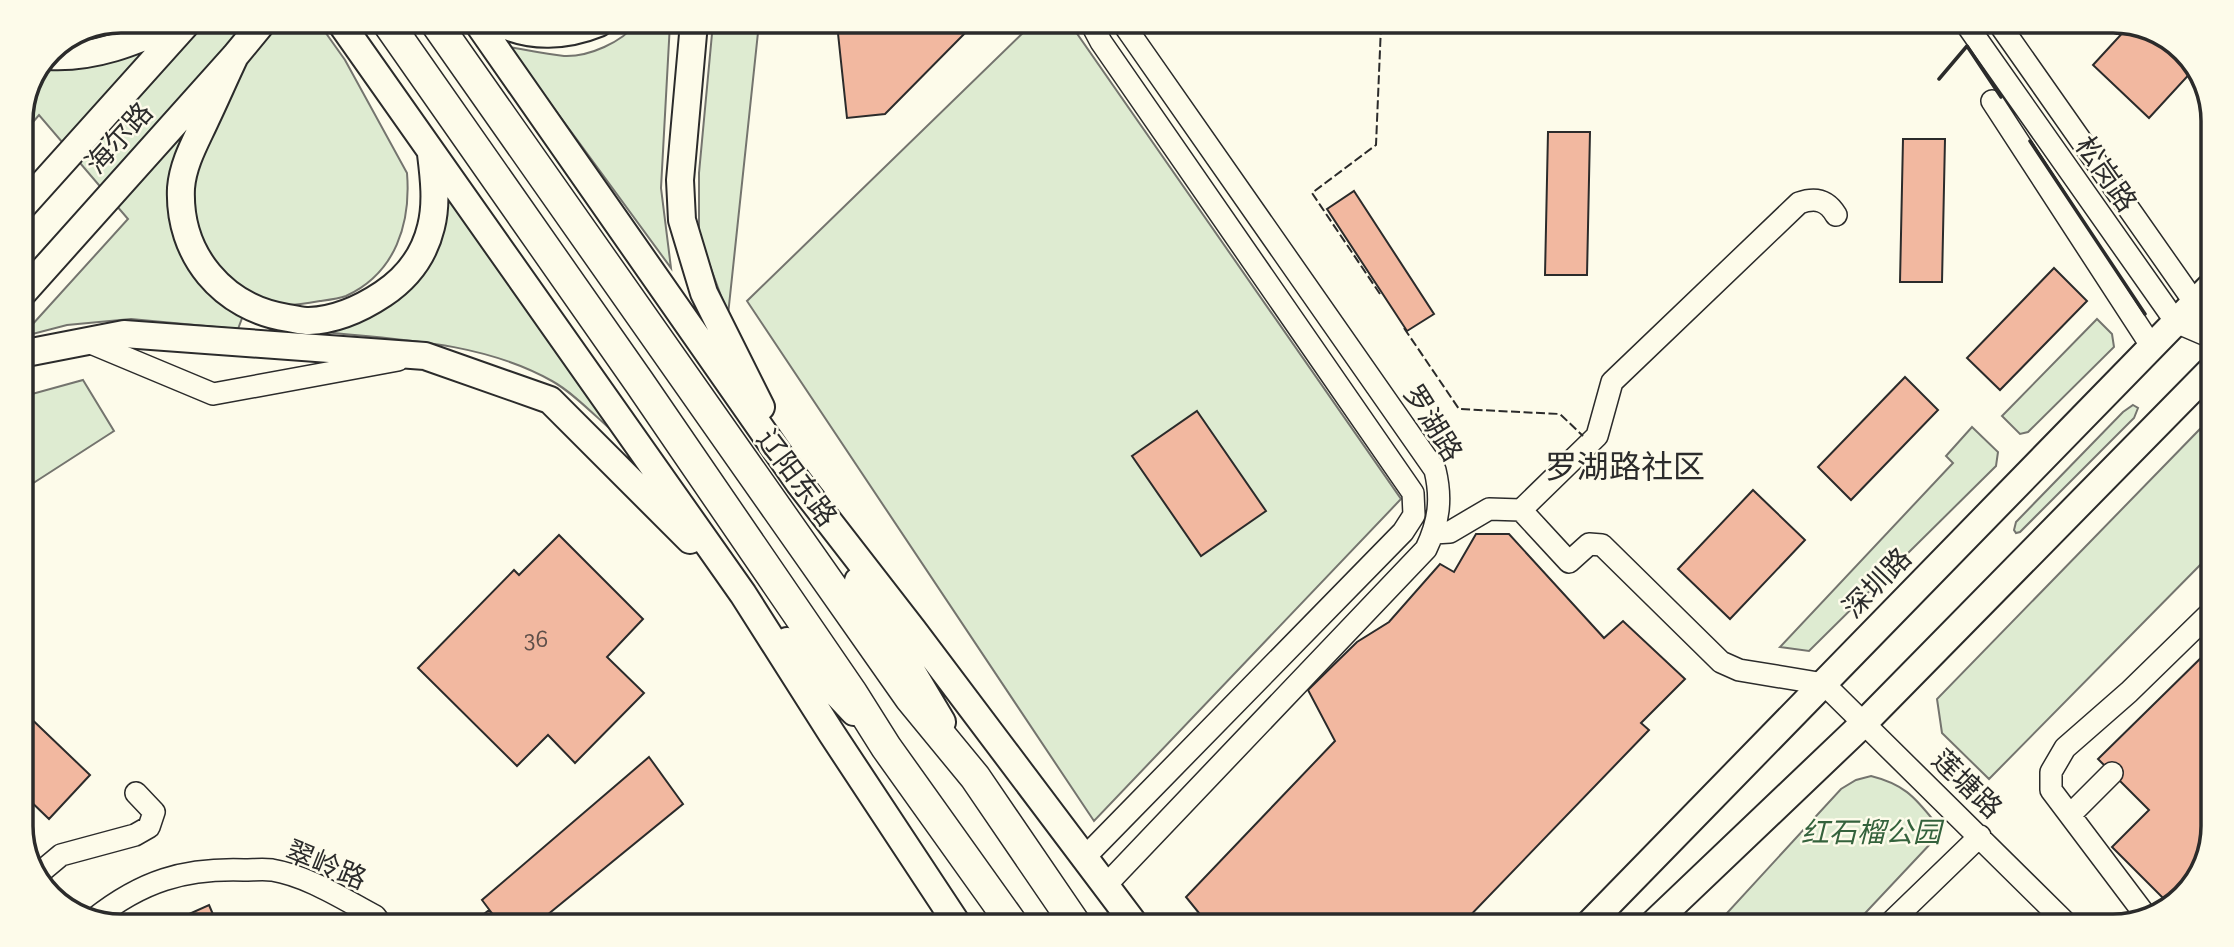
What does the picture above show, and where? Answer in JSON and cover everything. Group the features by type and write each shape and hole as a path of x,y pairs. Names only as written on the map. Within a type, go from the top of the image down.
{"highway":[{"path":"395,33 654,405 852,693 886,747 1005,914"},
{"name":"辽阳东路","path":"443,33 909,698 975,777 1069,914"}],"main road":[{"path":"61,57 112,50 153,33"},
{"name":"海尔路","path":"33,196 177,33"},
{"name":"海尔路","path":"33,282 254,33"},
{"path":"348,33 743,594 951,914"},
{"name":"辽阳东路","path":"485,33 799,483 1127,914"},
{"path":"693,33 680,180 682,220 704,293 799,483 975,777"},
{"path":"235,57 189,153 181,187 184,226 205,270 235,300 270,315 309,321 342,314 366,305 400,283 419,258 431,228 435,201 431,152"},
{"name":"深圳路","path":"1599,914 2152,347 2198,308"},
{"path":"33,352 124,334 425,356 550,400 743,594 886,747"},
{"path":"1663,914 1864,723 2201,380"}],"street":[{"path":"1086,857 1403,531 1414,515 1413,493 1096,33"},
{"name":"罗湖路","path":"1106,885 1426,550 1438,519 1440,492 1435,470 1130,33"},
{"name":"松岗路","path":"1973,33 2198,308"},
{"name":"松岗路","path":"2006,33 2198,308"},
{"path":"1992,101 2152,347"},
{"path":"1521,510 1597,436 1602,427 1612,382 1799,203 1810,199 1821,200 1830,205 1836,215"},
{"path":"86,341 213,394 425,356"},
{"path":"1434,533 1450,532 1489,509 1521,510 1569,562 1590,544 1602,545 1721,662 1739,670 1824,684"},
{"path":"2141,909 2051,787 2051,772 2062,752 2201,622"},
{"name":"莲塘路","path":"1824,684 2057,914"},
{"path":"2070,815 2112,773"},
{"path":"44,869 61,855 135,835 149,827 154,812 136,793"},
{"path":"1899,914 1980,836"},
{"name":"翠岭路","path":"103,912 121,898 160,880 212,869 272,870 321,887 368,914"}],"green space":[{"path":"326,33 345,60 407,173 408,192 403,228 388,260 363,286 346,296 304,304 287,305 251,294 238,329 131,319 67,325 33,334 33,324 128,219 39,115 33,122 36,99 51,68 77,45 104,35"},
{"path":"627,33 669,33 661,188 671,268 509,47 574,56 594,51"},
{"path":"712,33 758,33 728,315 699,236 699,173"},
{"path":"1023,33 1077,33 1401,499 1094,821 747,301"},
{"path":"446,189 618,436 578,399 552,381 523,367 462,349 430,343 302,330 432,257 446,221"},
{"path":"2097,319 2112,334 2114,347 2028,432 2020,434 2002,416"},
{"path":"83,380 114,431 33,483 33,394"},
{"path":"2133,405 2138,408 2134,418 2016,533 2016,522 2123,412"},
{"path":"1972,427 1998,452 1996,466 1809,651 1780,647 1953,463 1946,456"},
{"path":"2200,429 2201,564 1989,779 1942,733 1937,699"},
{"name":"红石榴公园","path":"1871,776 1900,787 1934,821 1932,842 1864,914 1726,914 1841,789 1856,780"}],"building":[{"path":"838,33 965,33 885,114 847,118"},
{"path":"2121,34 2157,45 2175,59 2188,76 2149,118 2093,65"},
{"path":"1548,132 1590,132 1587,275 1545,275"},
{"path":"1903,139 1945,139 1942,282 1900,282"},
{"path":"1354,191 1434,314 1407,331 1327,209"},
{"path":"2054,268 2087,301 2000,390 1967,358"},
{"path":"1905,377 1938,410 1851,500 1818,467"},
{"path":"1197,411 1266,511 1201,556 1132,456"},
{"path":"1753,490 1805,540 1730,619 1678,569"},
{"path":"1476,534 1509,534 1604,638 1623,621 1685,679 1641,723 1649,730 1472,914 1200,914 1186,897 1335,741 1308,690 1357,642 1389,622 1440,564 1454,572"},
{"path":"559,535 643,619 607,657 644,693 575,763 548,735 517,766 418,668 514,570 519,575"},
{"path":"2201,658 2199,843 2186,875 2163,898 2112,847 2149,810 2098,759"},
{"path":"33,720 90,775 49,819 33,804"},
{"path":"649,757 683,804 548,914 492,914 482,900"},
{"path":"209,905 213,914 189,914"}],"fence":[{"path":"1380,294 1312,193 1376,145 1381,33"},
{"path":"1404,328 1459,409 1560,414 1583,436"}],"wall":[{"path":"1939,79 1967,46 2001,97"},
{"path":"2030,141 2145,314"}],"district":[{"name":"罗湖路社区","path":"1625,467"}]}
